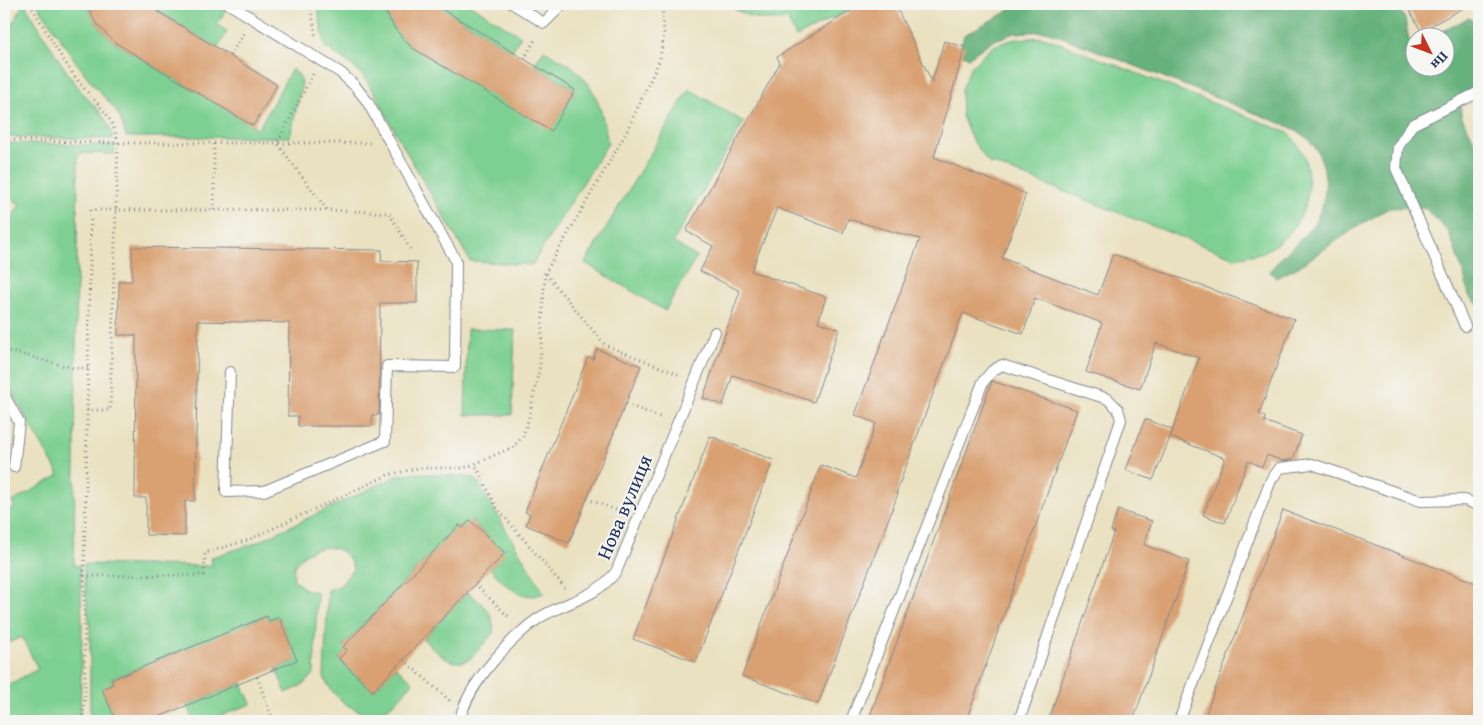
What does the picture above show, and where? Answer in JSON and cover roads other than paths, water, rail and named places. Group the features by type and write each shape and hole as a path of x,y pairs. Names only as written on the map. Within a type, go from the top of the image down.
{"lane":[{"path":"229,4 320,59 355,86 367,101 456,260 455,366 387,366 385,441 264,492 226,492 230,372"},
{"path":"514,4 544,23 563,4"},
{"path":"1465,326 1396,168 1398,147 1412,125 1479,92"},
{"name":"Нова вулиця","path":"461,716 483,674 523,631 546,614 605,586 616,572 715,332"},
{"path":"851,721 983,382 992,371 1002,365 1108,399 1118,409 1121,420 1019,721"},
{"path":"4,395 19,422 14,467"},
{"path":"1179,721 1271,480 1280,468 1312,464 1421,501 1465,500 1479,506"}]}
